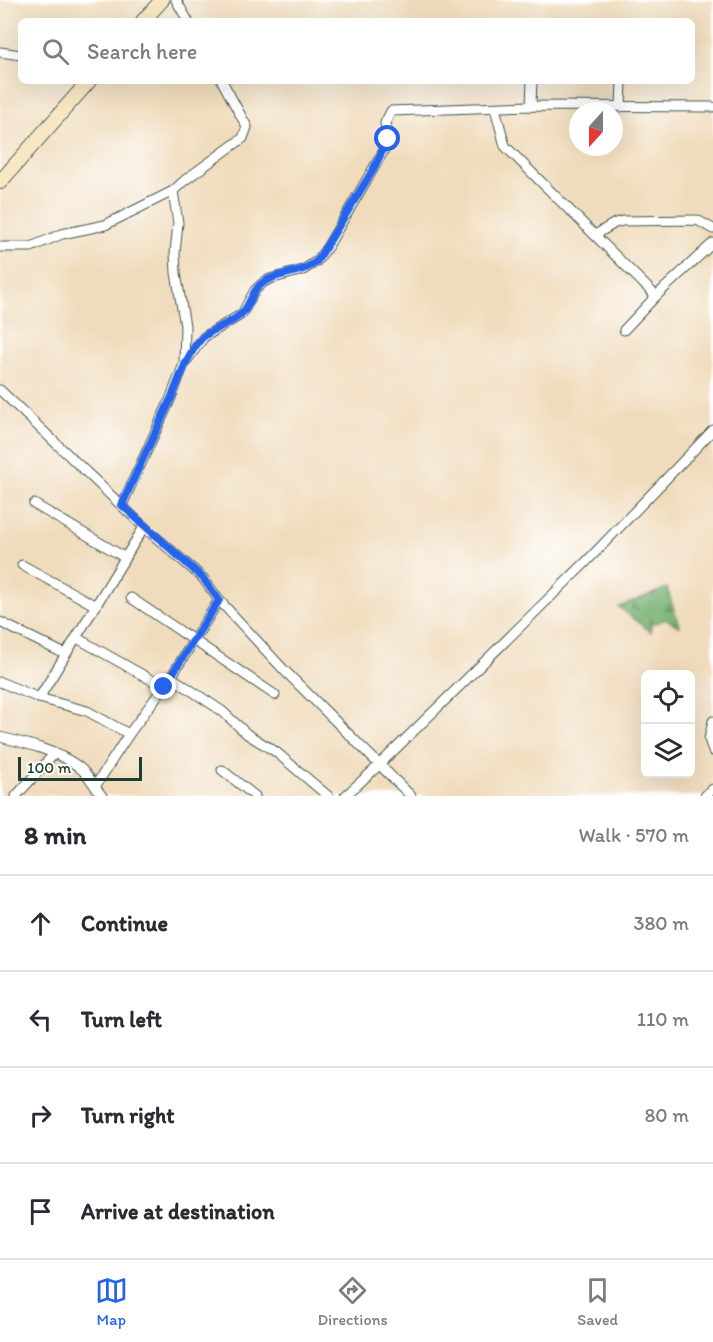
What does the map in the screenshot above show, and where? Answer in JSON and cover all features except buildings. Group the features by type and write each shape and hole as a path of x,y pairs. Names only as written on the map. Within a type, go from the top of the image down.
{"street":[{"path":"146,18 162,0"},
{"path":"176,0 186,18"},
{"path":"0,52 18,55"},
{"path":"0,182 86,84"},
{"path":"0,247 31,247 62,234 105,225 173,191 246,134 247,127 224,84"},
{"path":"531,106 532,84"},
{"path":"621,102 622,84"},
{"path":"122,505 174,392 184,364 204,337 242,314 252,295 264,282 303,270 317,261 383,152 388,139 386,123 391,111 569,106"},
{"path":"623,107 713,107"},
{"path":"495,108 505,146 656,296"},
{"path":"173,191 178,223 176,273 185,326 184,364"},
{"path":"595,236 615,223 623,221 697,220 713,229"},
{"path":"624,330 656,296 713,243"},
{"path":"0,390 144,526 203,578 219,600 284,670 411,796"},
{"path":"345,796 585,563 713,429"},
{"path":"34,504 124,557"},
{"path":"39,698 144,526"},
{"path":"22,565 96,606"},
{"path":"131,598 275,695"},
{"path":"0,737 55,753 77,765 99,793 129,734 171,677 219,600"},
{"path":"0,622 65,654"},
{"path":"76,638 164,687"},
{"path":"171,677 222,711 247,734 276,752 328,796"},
{"path":"0,682 39,698 87,711 129,734"},
{"path":"713,721 709,739 713,752"},
{"path":"16,796 55,753"},
{"path":"222,770 255,796"},
{"path":"705,796 713,789"}],"green space":[{"path":"667,588 679,626 666,619 651,624 651,632 619,607"}],"route":[{"path":"164,687 219,600 203,578 122,505 184,364 200,340 242,314 252,295 264,282 303,270 317,261 373,170 388,139"}]}
